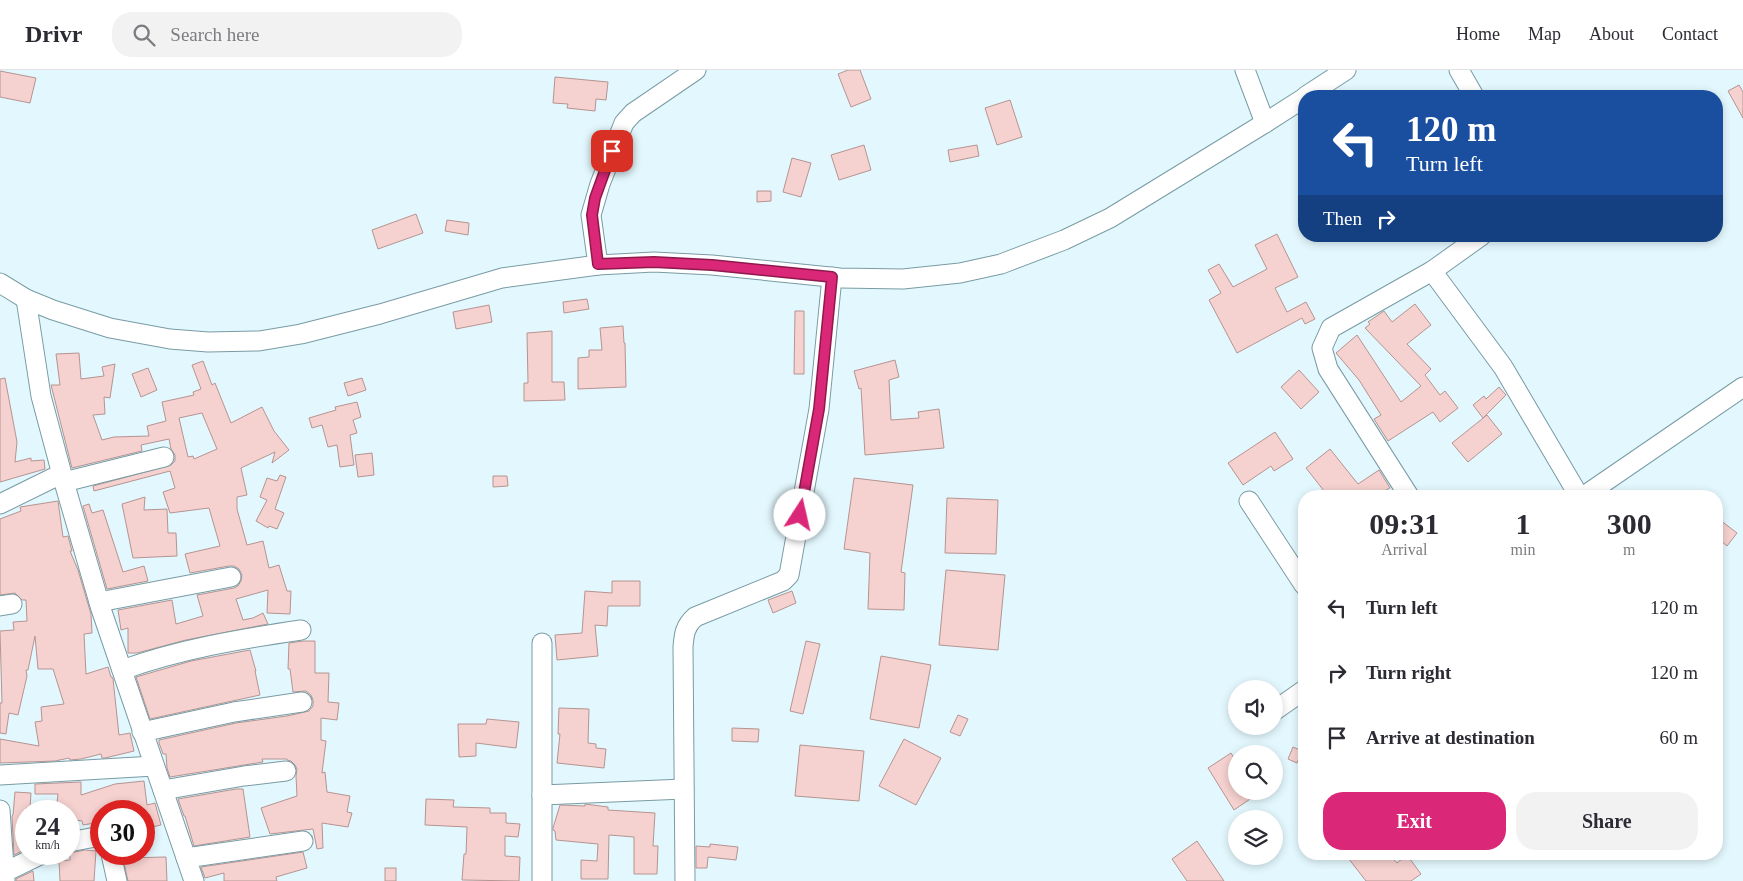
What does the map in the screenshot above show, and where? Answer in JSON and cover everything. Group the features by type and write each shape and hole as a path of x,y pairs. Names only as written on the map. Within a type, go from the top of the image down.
{"street":[{"path":"598,264 592,215 600,184 624,123 633,113 696,70"},
{"path":"1245,70 1265,123"},
{"path":"1316,90 1346,70"},
{"path":"1459,70 1471,90"},
{"path":"9,291 53,310 110,328 170,339 208,342 259,341 301,334 380,314 502,278 598,264 654,262 712,265 832,277 903,278 960,273 1000,264 1064,240 1110,218 1298,102"},
{"path":"1405,490 1328,369 1322,348 1331,328 1432,271 1473,242"},
{"path":"1432,271 1503,368 1575,490"},
{"path":"685,881 683,647 685,630 695,617 783,581 789,575 819,409 832,277"},
{"path":"9,291 41,396 99,602 194,881"},
{"path":"1593,490 1743,387"},
{"path":"0,504 63,478 164,457"},
{"path":"1249,501 1298,576"},
{"path":"99,602 231,577"},
{"path":"122,670 157,658 245,638 301,630"},
{"path":"542,643 542,881"},
{"path":"1283,705 1298,694"},
{"path":"142,732 234,712 302,702"},
{"path":"0,775 154,766"},
{"path":"163,790 286,771"},
{"path":"542,795 684,788"},
{"path":"0,810 5,876 24,865"},
{"path":"186,858 303,841"},
{"path":"113,865 117,881"}],"building":[{"path":"848,70 860,70 871,99 851,107 838,74"},
{"path":"0,71 36,78 30,103 0,97"},
{"path":"555,77 608,82 606,100 596,99 595,111 567,108 568,104 553,103"},
{"path":"1739,85 1743,92 1743,118 1728,91"},
{"path":"1010,100 1022,137 997,145 985,108"},
{"path":"864,145 871,170 839,180 831,155"},
{"path":"977,145 979,156 950,162 948,150"},
{"path":"792,158 811,163 801,197 783,192"},
{"path":"757,191 771,191 771,201 757,202"},
{"path":"416,214 423,233 378,249 372,230"},
{"path":"447,220 469,223 468,235 445,231"},
{"path":"1277,234 1298,277 1275,288 1287,312 1306,302 1315,319 1305,324 1302,318 1237,353 1209,300 1221,293 1208,270 1219,264 1233,287 1267,269 1255,245"},
{"path":"587,299 589,309 564,313 563,302"},
{"path":"1415,304 1431,325 1407,344 1431,369 1425,375 1440,395 1445,391 1458,408 1440,422 1433,412 1388,441 1374,419 1381,415 1359,380 1336,353 1357,335 1401,402 1421,386 1365,328 1370,324 1368,322 1384,311 1392,322"},
{"path":"489,305 492,322 456,329 453,312"},
{"path":"795,311 804,311 804,374 794,374"},
{"path":"623,326 626,387 578,389 578,358 589,357 589,350 602,350 600,328"},
{"path":"552,331 552,382 564,382 565,400 524,401 524,383 528,383 527,333"},
{"path":"79,353 81,379 104,376 102,367 115,364 110,398 104,397 105,414 93,415 102,440 114,437 149,436 147,426 166,421 162,402 194,395 193,392 201,389 192,365 203,361 212,385 215,383 231,423 262,407 274,431 289,450 272,463 275,452 241,468 247,495 237,497 237,509 247,545 263,541 269,568 279,565 287,591 291,591 290,614 267,613 268,590 236,599 243,620 263,613 268,624 186,640 137,653 128,653 128,628 121,630 118,610 172,600 176,624 203,616 197,595 234,588 238,586 242,575 239,569 234,566 190,573 185,554 220,546 209,508 170,513 163,492 175,488 170,471 94,491 93,486 171,465 175,461 175,455 171,449 169,439 141,445 142,451 72,468 51,385 60,385 56,354","holes":["202,413 217,449 194,459 193,456 188,457 179,418"]},
{"path":"895,360 899,377 889,380 891,420 919,418 918,412 939,409 944,448 865,455 861,388 859,389 854,371"},
{"path":"148,368 157,390 141,397 132,374"},
{"path":"1299,370 1319,392 1301,409 1281,387"},
{"path":"5,378 17,442 15,462 31,458 31,461 44,460 45,469 0,482 0,379"},
{"path":"362,378 366,390 348,396 344,383"},
{"path":"1499,387 1506,395 1483,418 1473,405 1484,396 1486,399"},
{"path":"357,402 361,417 353,420 357,433 350,435 354,465 340,467 337,445 328,447 322,425 312,428 309,418 336,410 335,407"},
{"path":"1487,415 1502,434 1468,462 1452,443"},
{"path":"1275,432 1293,459 1274,471 1271,466 1243,485 1228,463"},
{"path":"1330,449 1358,484 1379,470 1390,488 1386,490 1323,490 1306,468"},
{"path":"372,453 374,475 358,477 355,455"},
{"path":"280,475 286,477 275,509 284,513 277,529 269,526 268,528 256,521 267,500 260,497 267,478 277,481"},
{"path":"493,476 507,476 508,486 493,487"},
{"path":"854,478 913,485 901,572 905,573 904,610 868,609 870,553 844,549"},
{"path":"145,497 144,510 167,509 168,533 176,533 177,556 133,558 122,504"},
{"path":"947,498 998,500 996,554 945,553"},
{"path":"58,501 63,537 68,536 72,551 70,551 78,570 91,614 92,633 84,634 86,674 108,667 113,679 119,735 130,733 134,751 105,758 102,758 101,754 70,760 69,758 55,761 0,763 0,739 39,746 35,722 42,721 41,707 64,704 53,669 38,669 35,636 28,670 26,670 27,676 18,715 9,713 6,734 0,733 0,703 2,703 0,631 14,630 13,622 27,621 26,600 22,600 15,593 0,595 0,519 21,511 20,507"},
{"path":"89,504 92,513 103,510 123,572 144,566 148,581 107,589 83,506"},
{"path":"1723,522 1737,533 1727,546 1723,543"},
{"path":"946,570 1005,575 998,650 939,645"},
{"path":"612,581 640,581 640,606 608,606 607,626 595,625 598,656 557,660 555,635 582,633 585,591 612,593"},
{"path":"792,591 796,603 773,613 768,600"},
{"path":"315,641 315,673 329,673 328,702 339,703 337,720 321,718 321,740 326,741 322,773 325,772 327,792 350,796 347,812 352,813 348,827 322,823 323,848 317,849 313,829 270,834 261,808 297,796 297,769 291,761 287,759 262,759 263,762 170,777 166,754 163,754 159,743 159,740 236,723 309,711 313,706 311,695 306,691 293,692 290,669 288,669 289,643"},
{"path":"806,641 820,644 803,714 790,711"},
{"path":"250,650 260,695 150,719 136,677 191,661"},
{"path":"881,656 931,665 919,728 870,719"},
{"path":"559,708 589,709 588,743 596,744 596,748 606,749 604,768 557,763 560,734 558,734"},
{"path":"958,715 968,719 960,736 950,732"},
{"path":"487,719 519,722 516,748 476,743 476,756 459,757 458,724 486,724"},
{"path":"732,728 759,729 758,742 732,741"},
{"path":"904,739 941,758 916,805 879,786"},
{"path":"800,745 864,751 859,801 795,796"},
{"path":"1293,747 1298,749 1297,763 1288,759"},
{"path":"1228,755 1228,800 1249,800 1234,810 1208,768"},
{"path":"144,781 146,800 90,800 90,824 83,825 80,821 80,800 57,800 58,794 35,794 35,784 81,782 81,795 115,784"},
{"path":"243,789 250,837 194,846 178,799"},
{"path":"15,792 31,793 31,800 15,800 14,855 12,816"},
{"path":"426,799 454,800 453,807 490,808 490,813 506,813 506,823 520,824 518,837 505,836 505,856 520,857 519,881 462,880 464,854 466,854 467,827 425,825"},
{"path":"155,803 161,825 155,826"},
{"path":"585,804 608,807 608,810 655,813 653,846 658,846 657,874 634,874 634,837 609,835 608,879 581,879 581,860 597,861 598,844 556,840 553,828 560,805 585,806"},
{"path":"1197,841 1224,881 1187,881 1172,859"},
{"path":"710,844 738,847 736,860 708,857 707,868 696,868 696,846 710,847"},
{"path":"90,850 90,865 95,865 94,881 60,881 59,865 80,865 80,851"},
{"path":"303,852 307,868 276,877 277,881 224,881 224,873 205,878 201,867"},
{"path":"155,857 166,857 167,881 128,881 125,865 155,865"},
{"path":"1350,860 1394,860 1397,863 1401,860 1411,860 1421,874 1411,881 1366,881"},
{"path":"385,868 396,868 396,881 385,881"},
{"path":"33,871 34,881 16,881 16,879"}],"route":[{"path":"612,151 595,198 592,215 598,264 654,262 712,265 832,277 819,409 800,515"}]}
